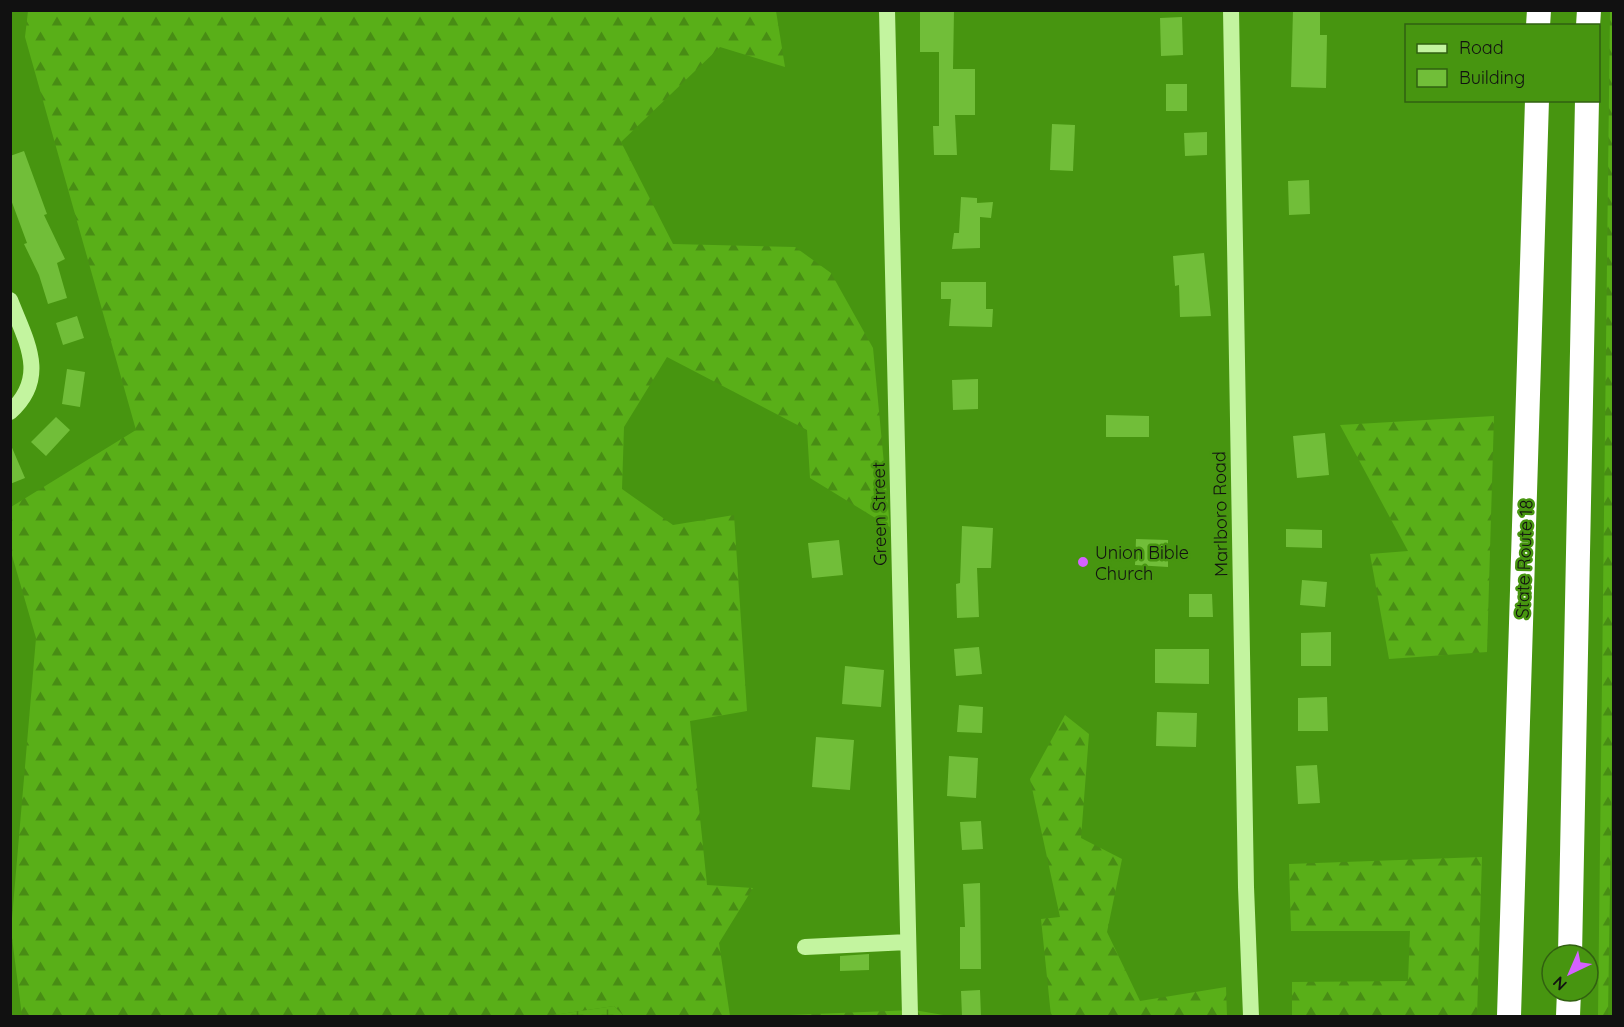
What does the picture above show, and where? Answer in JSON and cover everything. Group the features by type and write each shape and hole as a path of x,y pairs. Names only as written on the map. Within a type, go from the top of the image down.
{"highway":[{"name":"State Route 18","path":"1509,1017 1537,102"},
{"path":"1570,943 1587,102"}],"street":[{"name":"Green Street","path":"887,10 910,1017"},
{"name":"Marlboro Road","path":"1231,10 1245,875 1251,1017"},
{"path":"10,300 31,358 33,375 28,390 10,412"},
{"path":"805,947 908,942"}],"green space":[{"path":"1613,10 1614,626 1608,1015 1614,1016 1598,1016 1598,1003 1600,1003 1610,11"},
{"path":"28,11 776,11 785,67 720,47 621,142 673,244 795,247 831,273 873,348 890,527 810,478 807,430 667,357 624,427 622,489 673,525 734,515 747,711 690,721 707,885 753,888 719,943 730,1016 624,1016 614,1006 547,1016 22,1016 11,930 36,638 11,552 11,507 136,430 25,37"},
{"path":"1494,416 1487,652 1389,659 1370,554 1408,551 1340,425"},
{"path":"1065,715 1089,734 1081,838 1122,859 1107,932 1140,1001 1226,987 1227,1016 1051,1016 1041,919 1060,917 1030,779"},
{"path":"1482,857 1477,1016 1292,1016 1292,982 1408,981 1410,931 1291,931 1289,864"},
{"path":"614,1006 624,1016 547,1016"},
{"path":"914,1010 949,1016 765,1016"}],"building":[{"path":"1293,10 1320,10 1320,35 1327,35 1326,88 1291,87"},
{"path":"920,11 954,11 953,69 975,69 975,115 955,115 957,155 934,155 933,126 939,126 939,52 920,52"},
{"path":"1182,17 1183,55 1161,56 1160,18"},
{"path":"1166,84 1187,84 1187,111 1166,111"},
{"path":"1052,124 1075,125 1073,171 1050,170"},
{"path":"1207,132 1207,155 1185,156 1184,133"},
{"path":"24,151 47,214 44,215 65,259 57,263 67,298 48,304 39,275 24,244 27,243 10,197 10,156"},
{"path":"1309,180 1310,214 1289,215 1288,181"},
{"path":"961,197 977,198 977,203 993,202 991,218 980,217 980,248 952,249 954,233 959,233"},
{"path":"1204,253 1211,316 1180,317 1179,285 1175,286 1173,256"},
{"path":"941,282 986,282 986,309 993,309 992,327 949,326 951,299 941,299"},
{"path":"77,316 84,338 63,345 56,323"},
{"path":"67,369 85,372 80,407 62,404"},
{"path":"978,379 978,409 953,410 952,380"},
{"path":"1106,415 1149,416 1149,437 1106,437"},
{"path":"56,417 70,430 46,456 31,442"},
{"path":"1325,433 1329,475 1297,478 1293,436"},
{"path":"10,443 25,478 10,484"},
{"path":"962,526 993,528 991,568 977,568 979,617 957,618 956,584 960,583"},
{"path":"1286,529 1322,530 1322,548 1286,547"},
{"path":"1136,539 1168,540 1168,567 1135,565"},
{"path":"839,540 843,575 812,578 808,543"},
{"path":"1302,580 1327,582 1325,607 1300,605"},
{"path":"1189,594 1212,594 1213,617 1189,617"},
{"path":"1331,632 1331,666 1301,666 1301,633"},
{"path":"979,647 982,674 956,676 954,649"},
{"path":"1155,649 1209,649 1209,684 1155,683"},
{"path":"845,666 884,670 881,707 842,704"},
{"path":"1327,697 1328,731 1298,731 1298,698"},
{"path":"959,705 983,707 982,733 957,732"},
{"path":"1157,712 1197,713 1196,747 1156,746"},
{"path":"816,737 854,740 850,790 812,787"},
{"path":"949,756 978,758 976,798 947,796"},
{"path":"1317,765 1320,803 1298,804 1296,766"},
{"path":"981,821 983,849 962,850 960,822"},
{"path":"980,883 981,969 960,969 960,927 965,927 963,884"},
{"path":"869,954 869,970 840,971 840,956"},
{"path":"980,990 981,1017 962,1017 961,991"}],"place":[{"name":"Union Bible Church","path":"1083,562"}]}
